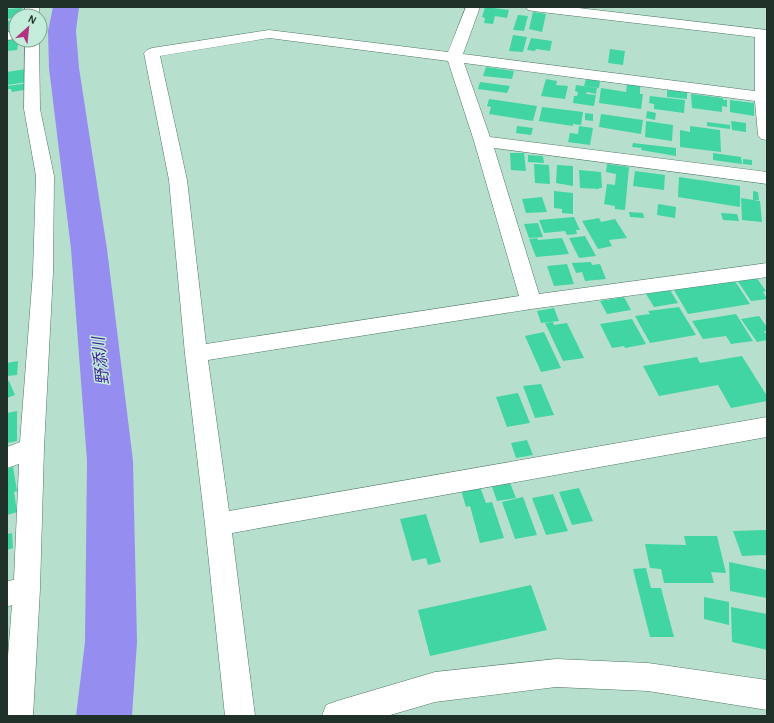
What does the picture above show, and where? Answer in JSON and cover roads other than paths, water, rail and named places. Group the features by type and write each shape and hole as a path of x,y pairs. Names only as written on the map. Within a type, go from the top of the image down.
{"street":[{"path":"474,7 454,57 483,141 531,302"},
{"path":"533,7 764,34 763,97 767,135"},
{"path":"240,716 218,524 196,354 178,180 152,53 269,34 763,97"},
{"path":"18,716 17,591 32,448 43,272 45,176 32,109 32,48"},
{"path":"483,141 767,178"},
{"path":"196,354 531,302 767,270"},
{"path":"218,524 767,427"},
{"path":"7,458 32,448"},
{"path":"337,716 435,687 556,673 648,677 767,695"}],"waterway":[{"name":"野添川","path":"66,7 62,31 64,68 89,249 110,461 111,642 104,716"}]}
